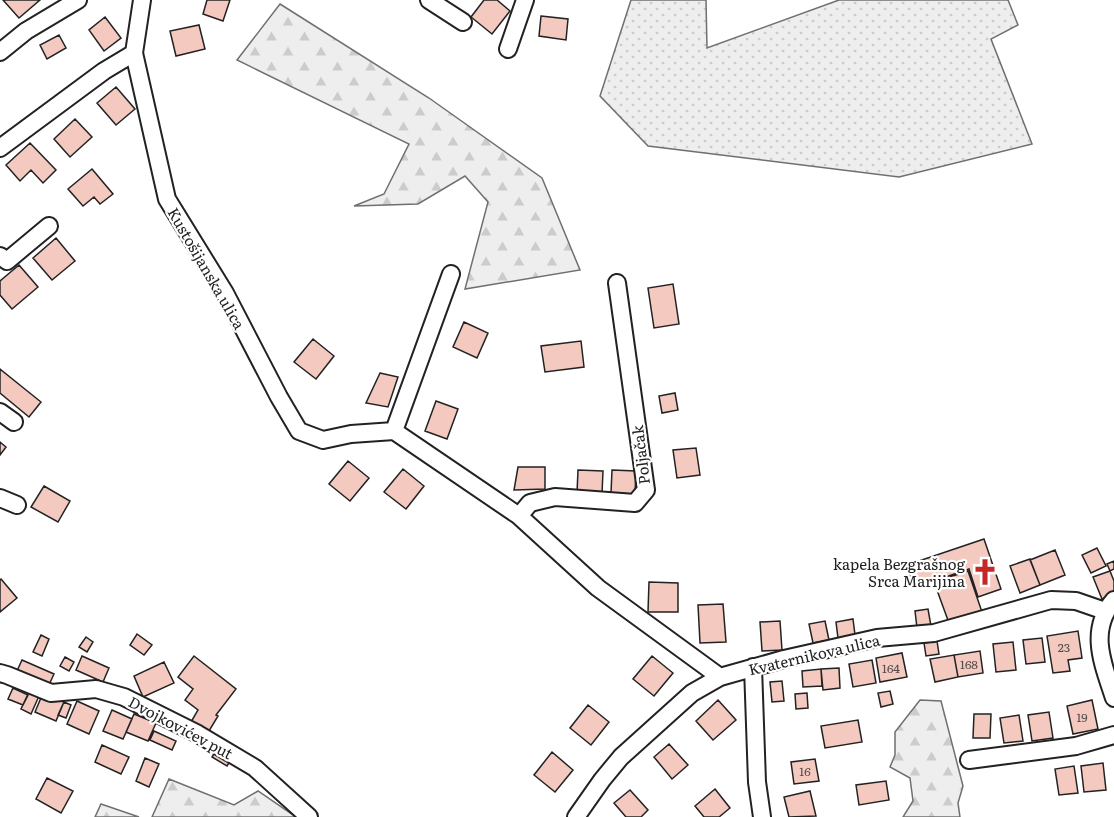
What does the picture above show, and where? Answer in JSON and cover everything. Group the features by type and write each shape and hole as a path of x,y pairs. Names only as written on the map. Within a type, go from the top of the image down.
{"street":[{"path":"0,52 26,31 78,0"},
{"name":"Kustošijanska ulica","path":"142,0 134,53 167,199 225,293 279,397 299,431 323,440 351,434 394,431"},
{"path":"429,0 463,22"},
{"path":"508,49 525,0"},
{"path":"0,148 104,71 134,53"},
{"path":"2,261 49,226"},
{"path":"451,274 394,431 519,516 598,588 720,677"},
{"name":"Poljačak","path":"519,516 530,503 555,497 635,503 646,490 617,284"},
{"path":"0,412 14,422"},
{"path":"0,498 17,505"},
{"name":"Kvaternikova ulica","path":"582,814 602,780 641,738 692,693 720,677 753,667 878,638 934,633 1051,600 1109,606"},
{"path":"1109,606 1099,631 1100,649 1114,698"},
{"path":"753,667 757,782 762,817"},
{"name":"Dvojkovićev put","path":"0,673 51,693 96,689 124,697 198,734 255,768 309,817"},
{"path":"969,760 1076,746 1114,735"}],"green space":[{"path":"631,0 706,0 707,48 839,0 1008,0 1018,25 991,39 1032,144 899,177 648,146 600,96"},
{"path":"280,4 429,98 542,178 580,270 465,289 488,202 465,176 418,204 354,206 384,194 409,144 237,60"},
{"path":"920,700 941,701 963,786 958,803 960,817 903,817 913,801 910,778 890,767 895,755 895,732"},
{"path":"169,779 234,805 258,791 296,817 152,817"},
{"path":"101,804 139,817 95,817"}],"building":[{"path":"3,0 40,0 19,18"},
{"path":"207,0 230,0 223,21 203,14"},
{"path":"484,0 497,0 510,11 492,34 471,17"},
{"path":"541,16 568,19 566,40 539,36"},
{"path":"105,17 121,38 104,51 89,30"},
{"path":"199,25 205,49 176,56 170,31"},
{"path":"59,35 66,48 47,59 40,45"},
{"path":"116,87 135,109 116,125 97,103"},
{"path":"75,119 92,137 70,157 54,139"},
{"path":"30,143 56,170 43,183 31,170 20,181 6,165"},
{"path":"92,169 113,194 100,204 94,197 83,206 68,189"},
{"path":"56,238 75,261 52,280 33,258"},
{"path":"19,265 38,287 12,309 0,295 0,281"},
{"path":"673,284 679,324 654,328 648,288"},
{"path":"464,322 488,333 477,358 453,347"},
{"path":"313,339 334,356 316,379 294,362"},
{"path":"581,341 584,367 545,372 541,346"},
{"path":"0,369 41,402 29,417 0,393"},
{"path":"380,373 398,377 388,407 366,403"},
{"path":"675,393 678,410 662,413 659,396"},
{"path":"436,401 458,409 447,439 425,431"},
{"path":"0,442 6,447 0,455"},
{"path":"696,448 700,475 677,478 673,450"},
{"path":"348,461 369,478 350,501 329,484"},
{"path":"518,467 545,467 545,489 514,490"},
{"path":"403,469 424,486 406,509 384,492"},
{"path":"578,470 603,471 602,494 577,493"},
{"path":"612,470 636,471 635,494 611,493"},
{"path":"44,486 70,501 58,522 31,507"},
{"path":"984,539 1001,589 978,597 969,569 914,588 907,565"},
{"path":"1097,548 1106,566 1091,573 1082,555"},
{"path":"1055,550 1065,575 1040,585 1030,560"},
{"path":"1030,559 1040,585 1020,593 1010,566"},
{"path":"1114,561 1114,569 1110,571 1107,564"},
{"path":"968,571 982,612 949,623 934,582"},
{"path":"1110,571 1114,581 1114,595 1102,599 1093,577"},
{"path":"0,580 17,598 0,612"},
{"path":"649,582 678,583 678,612 648,612"},
{"path":"723,604 726,642 700,643 698,605"},
{"path":"928,609 931,626 917,628 915,611"},
{"path":"853,619 855,635 838,638 836,622"},
{"path":"780,621 782,650 762,651 760,622"},
{"path":"825,621 829,640 813,643 809,624"},
{"path":"1078,631 1082,658 1068,660 1070,671 1053,673 1047,636"},
{"path":"137,634 152,645 144,655 130,645"},
{"path":"41,635 49,639 42,656 33,652"},
{"path":"86,637 93,642 87,652 79,647"},
{"path":"1042,638 1045,662 1026,664 1023,640"},
{"path":"937,641 939,654 926,656 924,643"},
{"path":"1013,642 1016,670 996,672 993,644"},
{"path":"980,651 983,673 958,677 954,655"},
{"path":"902,653 907,677 880,682 876,658"},
{"path":"954,655 958,677 935,682 930,659"},
{"path":"82,656 109,668 103,682 76,670"},
{"path":"194,656 236,689 216,715 218,716 209,731 191,722 198,710 185,700 193,689 178,677"},
{"path":"652,656 673,673 654,696 633,679"},
{"path":"65,657 74,662 69,671 60,666"},
{"path":"22,660 54,674 48,687 16,673"},
{"path":"872,660 876,683 853,687 849,664"},
{"path":"164,662 174,683 143,697 134,676"},
{"path":"839,668 840,688 823,690 821,669"},
{"path":"821,669 822,686 803,687 802,671"},
{"path":"782,681 784,701 772,702 770,682"},
{"path":"13,688 28,695 23,705 8,699"},
{"path":"890,691 893,704 881,707 878,693"},
{"path":"29,692 39,696 31,714 21,709"},
{"path":"43,693 64,702 56,721 35,712"},
{"path":"807,693 808,708 796,709 795,694"},
{"path":"718,700 736,720 713,740 696,721"},
{"path":"1092,700 1098,729 1073,734 1067,706"},
{"path":"77,701 99,711 89,734 67,724"},
{"path":"64,702 71,705 66,718 58,715"},
{"path":"588,705 609,722 591,745 570,728"},
{"path":"112,710 132,719 123,739 103,731"},
{"path":"1049,712 1053,738 1032,741 1028,715"},
{"path":"134,714 156,723 148,741 126,732"},
{"path":"974,714 991,714 990,738 973,738"},
{"path":"1019,715 1023,741 1004,743 1000,718"},
{"path":"858,720 862,742 825,748 821,726"},
{"path":"154,731 176,741 172,750 150,740"},
{"path":"669,744 688,765 672,779 654,757"},
{"path":"102,745 129,757 121,774 95,762"},
{"path":"217,749 232,758 227,766 212,757"},
{"path":"552,752 573,770 555,792 534,775"},
{"path":"145,758 159,764 149,787 136,781"},
{"path":"815,759 819,781 794,784 791,762"},
{"path":"1103,763 1106,790 1084,792 1081,766"},
{"path":"1074,766 1078,793 1059,795 1055,769"},
{"path":"47,778 73,791 61,813 36,799"},
{"path":"886,781 889,800 859,805 856,785"},
{"path":"715,789 730,808 719,817 704,817 695,806"},
{"path":"630,790 648,810 641,817 626,817 614,803"},
{"path":"810,791 816,816 789,817 784,797"}],"place":[{"name":"kapela Bezgrašnog Srca Marijina","path":"985,572"}]}
